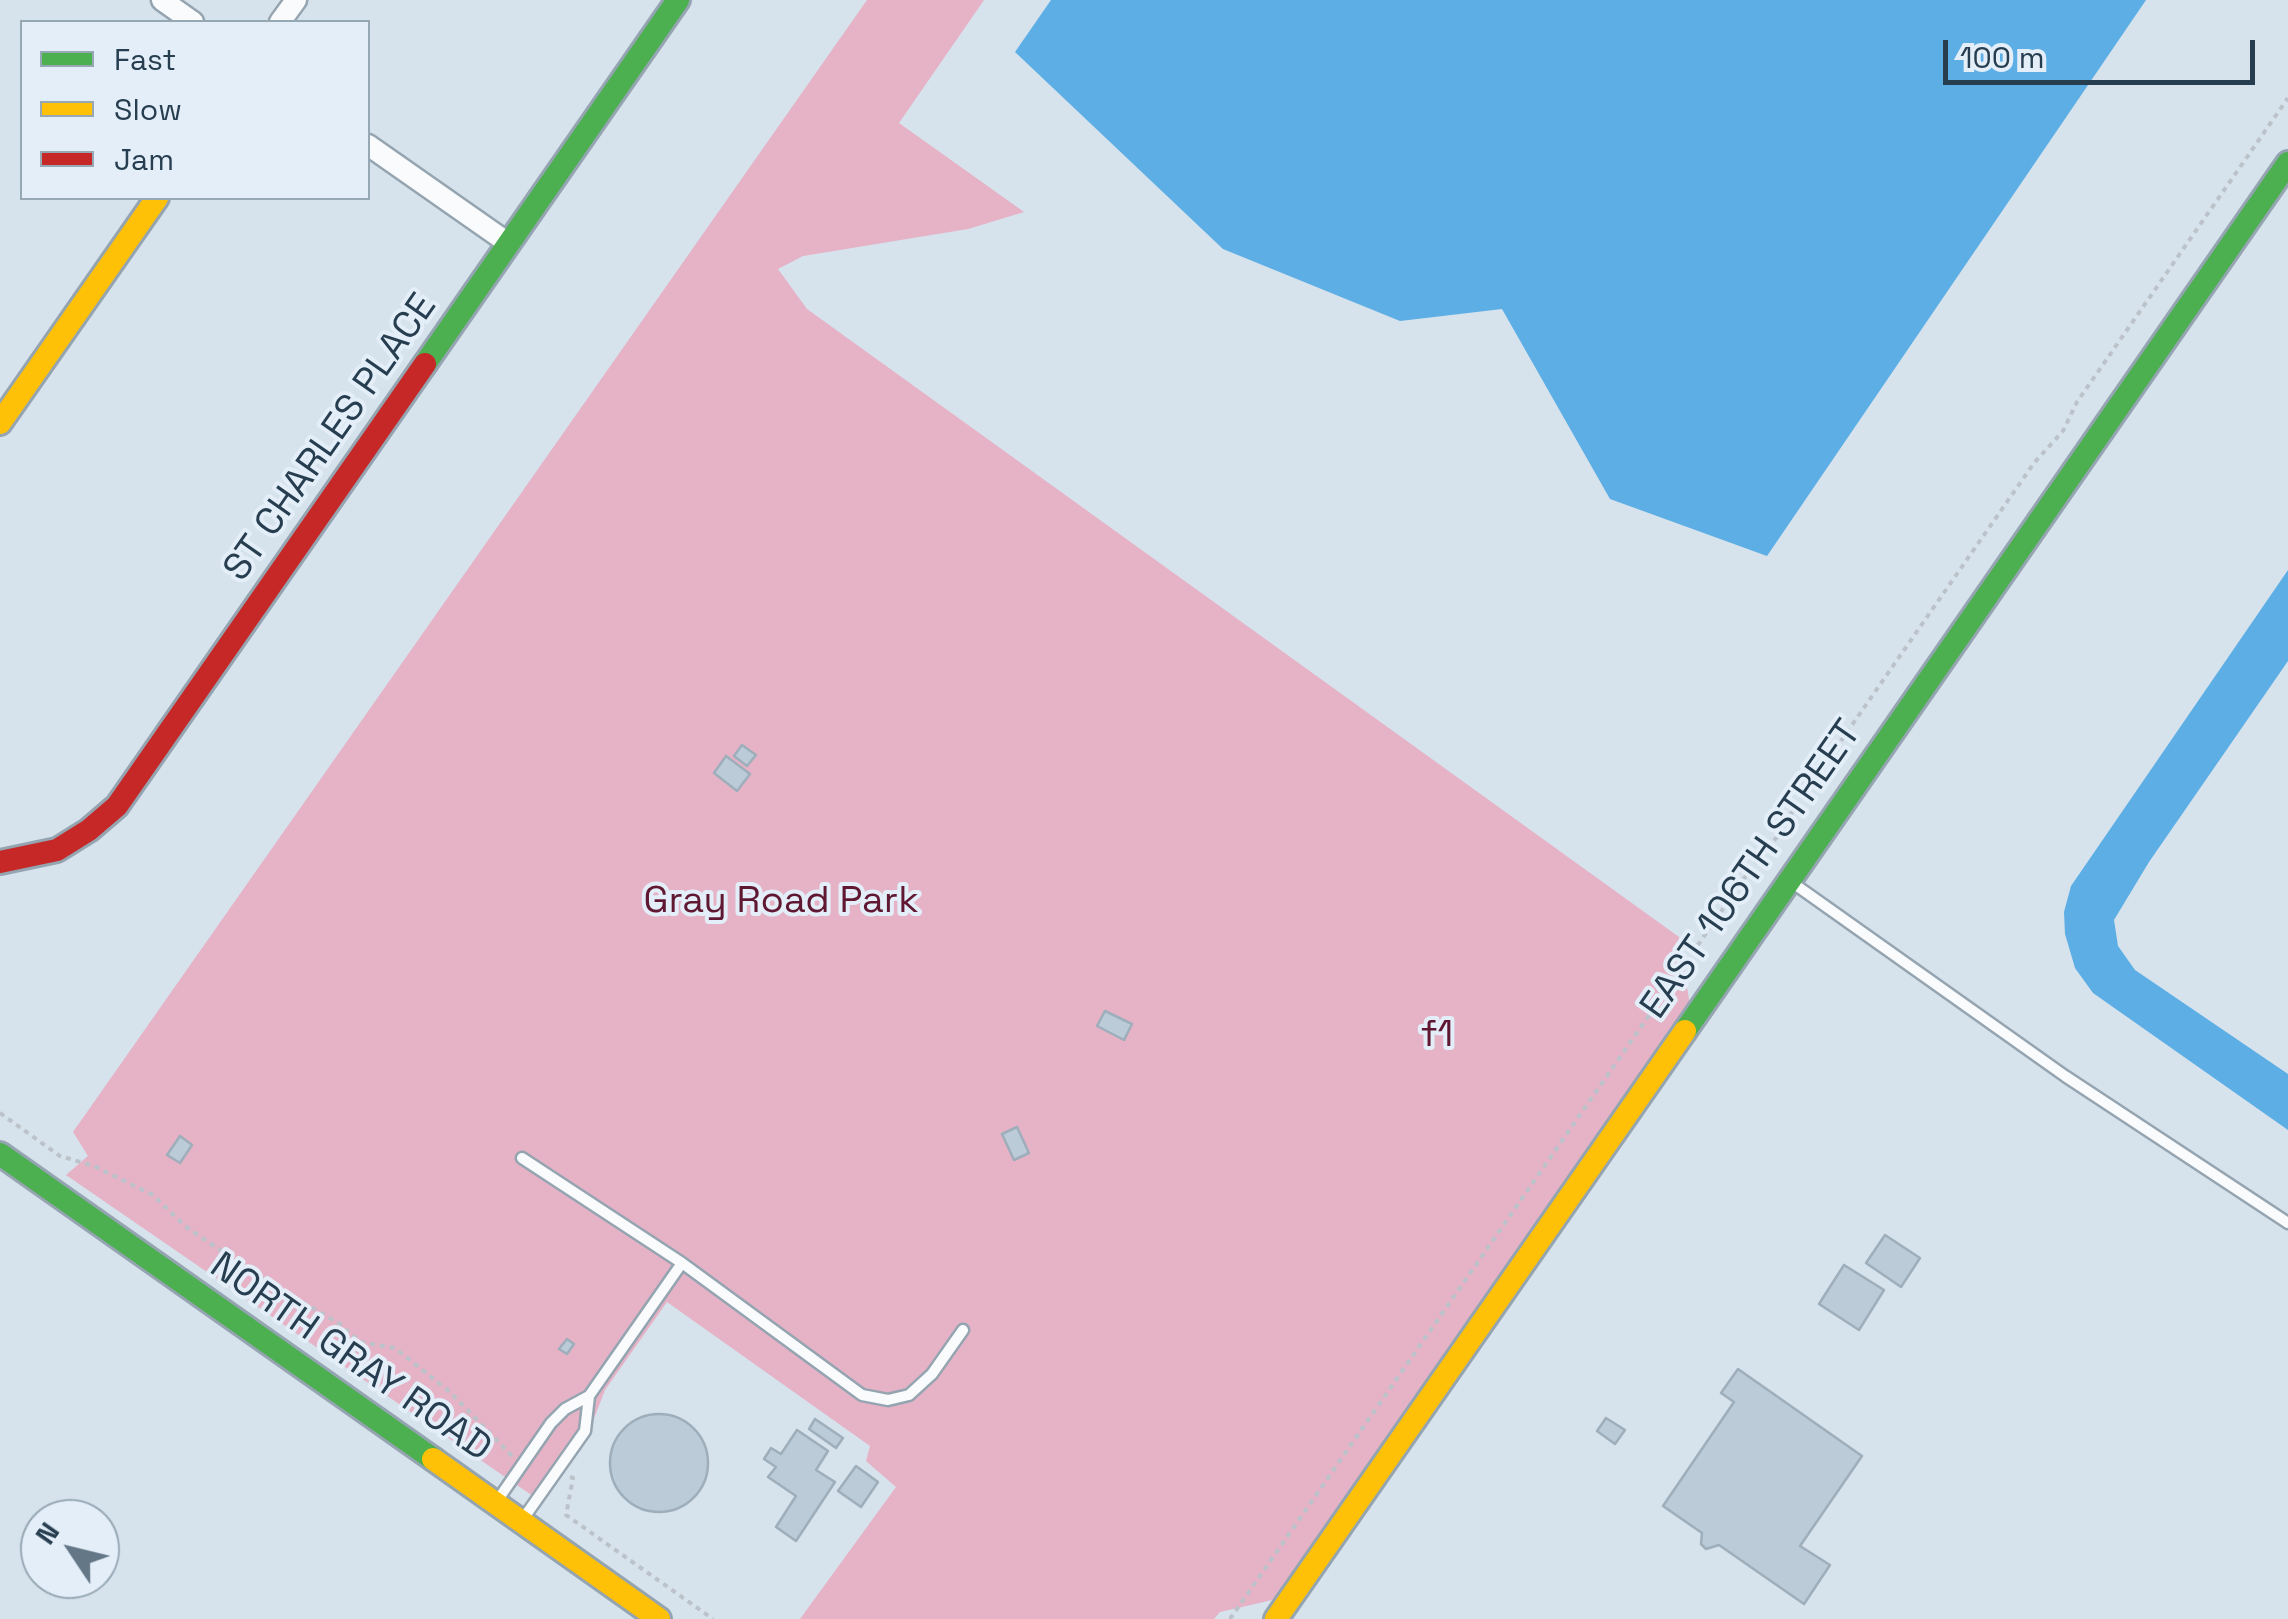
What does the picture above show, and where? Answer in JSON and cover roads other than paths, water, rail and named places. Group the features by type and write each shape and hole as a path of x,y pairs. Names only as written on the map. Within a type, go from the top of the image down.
{"street":[{"path":"162,0 190,20"},
{"name":"ST CHARLES PLACE","path":"0,862 57,850 116,806 678,0"},
{"path":"370,147 508,244"},
{"name":"EAST 106TH STREET","path":"1276,1619 2288,162"},
{"path":"0,424 156,200"},
{"name":"NORTH GRAY ROAD","path":"0,1154 659,1619"}],"lane":[{"path":"1788,880 2066,1076 2288,1223"},
{"path":"522,1158 682,1263 862,1395 888,1400 909,1395 932,1374 962,1330"},
{"path":"495,1504 551,1423 565,1409 589,1396 682,1263"},
{"path":"521,1521 584,1432 589,1396"}],"water":[{"path":"1051,0 2146,0 1767,556 1610,499 1502,309 1400,321 1223,249 1015,52"},
{"path":"2288,570 2288,661 2149,862 2114,920 2118,946 2135,970 2288,1074 2288,1130 2093,993 2075,968 2065,934 2064,912 2071,886"}],"park label":[{"name":"Gray Road Park","path":"781,902"},
{"name":"f1","path":"1437,1036"}]}
